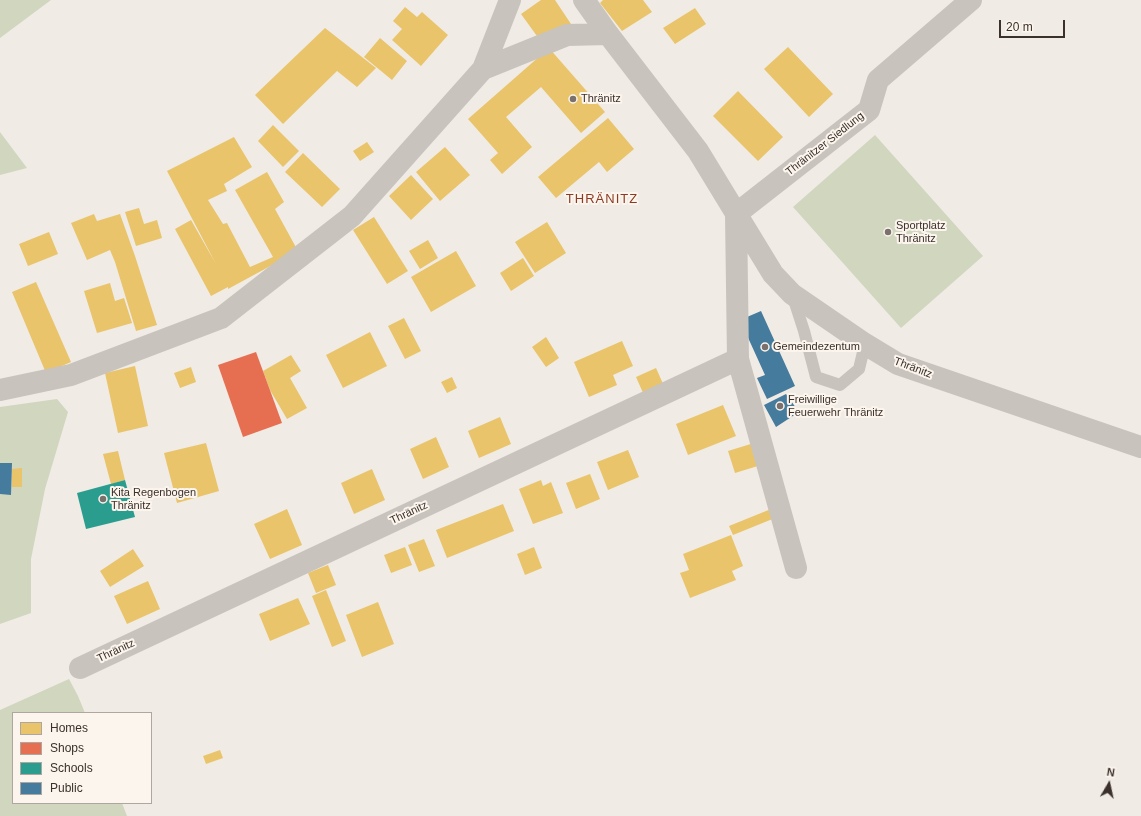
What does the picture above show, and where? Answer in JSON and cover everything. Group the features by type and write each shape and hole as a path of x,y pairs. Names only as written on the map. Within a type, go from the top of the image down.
{"street":[{"path":"0,390 71,375 221,318 352,216 483,69 510,0"},
{"name":"Thränitz","path":"584,0 608,34 698,151 773,274 792,294 865,344 898,364 1141,447"},
{"name":"Thränitzer Siedlung","path":"736,214 868,110 878,80 971,0"},
{"path":"483,69 567,35 608,34"},
{"path":"736,214 738,359 796,568"},
{"name":"Thränitz","path":"80,668 738,359"}],"lane":[{"path":"792,294 804,331 816,377 840,385 859,369 865,344"}],"green space":[{"path":"0,0 51,0 0,38"},
{"path":"0,132 27,168 0,175"},
{"name":"Sportplatz Thränitz","path":"875,135 983,256 901,328 793,207"},
{"path":"57,399 68,412 45,489 31,559 31,613 0,624 0,407"},
{"path":"69,679 85,712 12,712 12,804 122,804 127,816 0,816 0,710"}],"building: Homes":[{"path":"541,0 555,0 571,24 542,43 521,14"},
{"path":"603,0 643,0 652,12 622,31 600,3"},
{"path":"405,7 417,17 422,12 448,35 421,66 392,40 402,29 393,21"},
{"path":"695,8 706,24 675,44 663,28"},
{"path":"325,28 376,68 357,87 337,71 283,124 255,95"},
{"path":"380,38 407,61 392,80 364,57"},
{"path":"788,47 833,94 809,117 764,69"},
{"name":"Thränitz","path":"549,48 605,112 581,133 541,87 506,117 532,147 502,174 490,160 498,153 468,119"},
{"path":"738,91 783,137 758,161 713,116"},
{"path":"608,118 634,149 607,172 599,162 556,198 538,177"},
{"path":"273,125 299,151 283,167 258,141"},
{"path":"234,137 252,167 224,184 227,191 208,200 223,224 227,223 250,267 273,257 235,190 267,172 284,202 275,209 298,251 228,289 228,287 211,296 175,229 191,220 216,264 167,171"},
{"path":"367,142 374,152 360,161 353,151"},
{"path":"445,147 470,175 440,201 416,172"},
{"path":"303,153 340,189 322,207 285,172"},
{"path":"411,175 433,199 411,220 389,196"},
{"path":"139,208 144,224 157,220 162,238 136,246 125,212"},
{"path":"94,214 97,221 120,214 157,325 136,331 110,250 87,260 71,223"},
{"path":"374,217 408,271 387,284 353,230"},
{"path":"547,222 566,253 535,273 515,242"},
{"path":"49,232 58,254 28,266 19,244"},
{"path":"428,240 438,258 420,269 409,251"},
{"path":"456,251 476,286 431,312 411,277"},
{"path":"523,258 534,276 511,291 500,273"},
{"path":"36,282 71,362 46,373 12,292"},
{"path":"110,283 115,301 124,298 132,323 97,333 84,291"},
{"path":"404,318 421,351 405,359 388,326"},
{"path":"370,332 387,366 343,388 326,355"},
{"path":"546,337 559,358 546,367 532,347"},
{"path":"622,341 633,366 613,375 617,385 589,397 574,362"},
{"path":"291,355 301,371 290,378 307,408 287,419 270,390 263,371"},
{"path":"135,366 148,426 118,433 105,373"},
{"path":"191,367 196,382 180,388 174,373"},
{"path":"656,368 664,386 644,395 636,377"},
{"path":"452,377 457,388 447,393 441,382"},
{"path":"723,405 736,436 688,455 676,424"},
{"path":"500,417 511,444 479,458 468,431"},
{"path":"436,437 449,467 423,479 410,449"},
{"path":"206,443 219,491 177,503 164,453"},
{"path":"754,443 761,465 735,473 728,451"},
{"path":"628,450 639,477 608,490 597,462"},
{"path":"118,451 125,480 111,484 103,454"},
{"path":"22,468 22,487 12,487 12,469"},
{"path":"372,469 385,500 354,514 341,483"},
{"path":"590,474 600,499 576,509 566,483"},
{"path":"541,480 543,486 551,482 563,513 533,524 519,489"},
{"path":"503,504 514,531 447,558 436,530"},
{"path":"287,509 302,545 270,559 254,524"},
{"path":"771,509 775,518 733,535 729,526"},
{"path":"731,535 743,566 732,571 736,580 690,598 680,573 689,570 683,554"},
{"path":"424,539 435,566 419,572 408,545"},
{"path":"405,547 412,565 391,573 384,555"},
{"path":"534,547 542,568 525,575 517,554"},
{"path":"133,549 144,566 110,587 100,571"},
{"path":"328,565 336,585 316,593 308,573"},
{"path":"148,581 160,609 127,624 114,596"},
{"path":"326,590 346,641 332,647 312,596"},
{"path":"298,598 310,624 270,641 259,614"},
{"path":"378,602 394,644 362,657 346,615"},
{"path":"220,750 223,758 206,764 203,756"}],"building: Shops":[{"path":"256,352 282,423 243,437 218,365"}],"building: Schools":[{"path":"125,480 135,517 86,529 77,493"}],"building: Public":[{"name":"Gemeindezentum","path":"761,311 795,386 767,399 757,378 765,375 740,320"},
{"path":"786,394 799,412 776,427 764,405"},
{"path":"0,463 12,463 11,495 0,494"}],"place":[{"name":"Thränitz","path":"573,99"},
{"name":"Sportplatz Thränitz","path":"888,232"},
{"name":"Gemeindezentum","path":"765,347"},
{"name":"Freiwillige Feuerwehr Thränitz","path":"780,406"},
{"name":"Kita Regenbogen Thränitz","path":"103,499"}],"district":[{"name":"THRÄNITZ","path":"602,199"}]}
